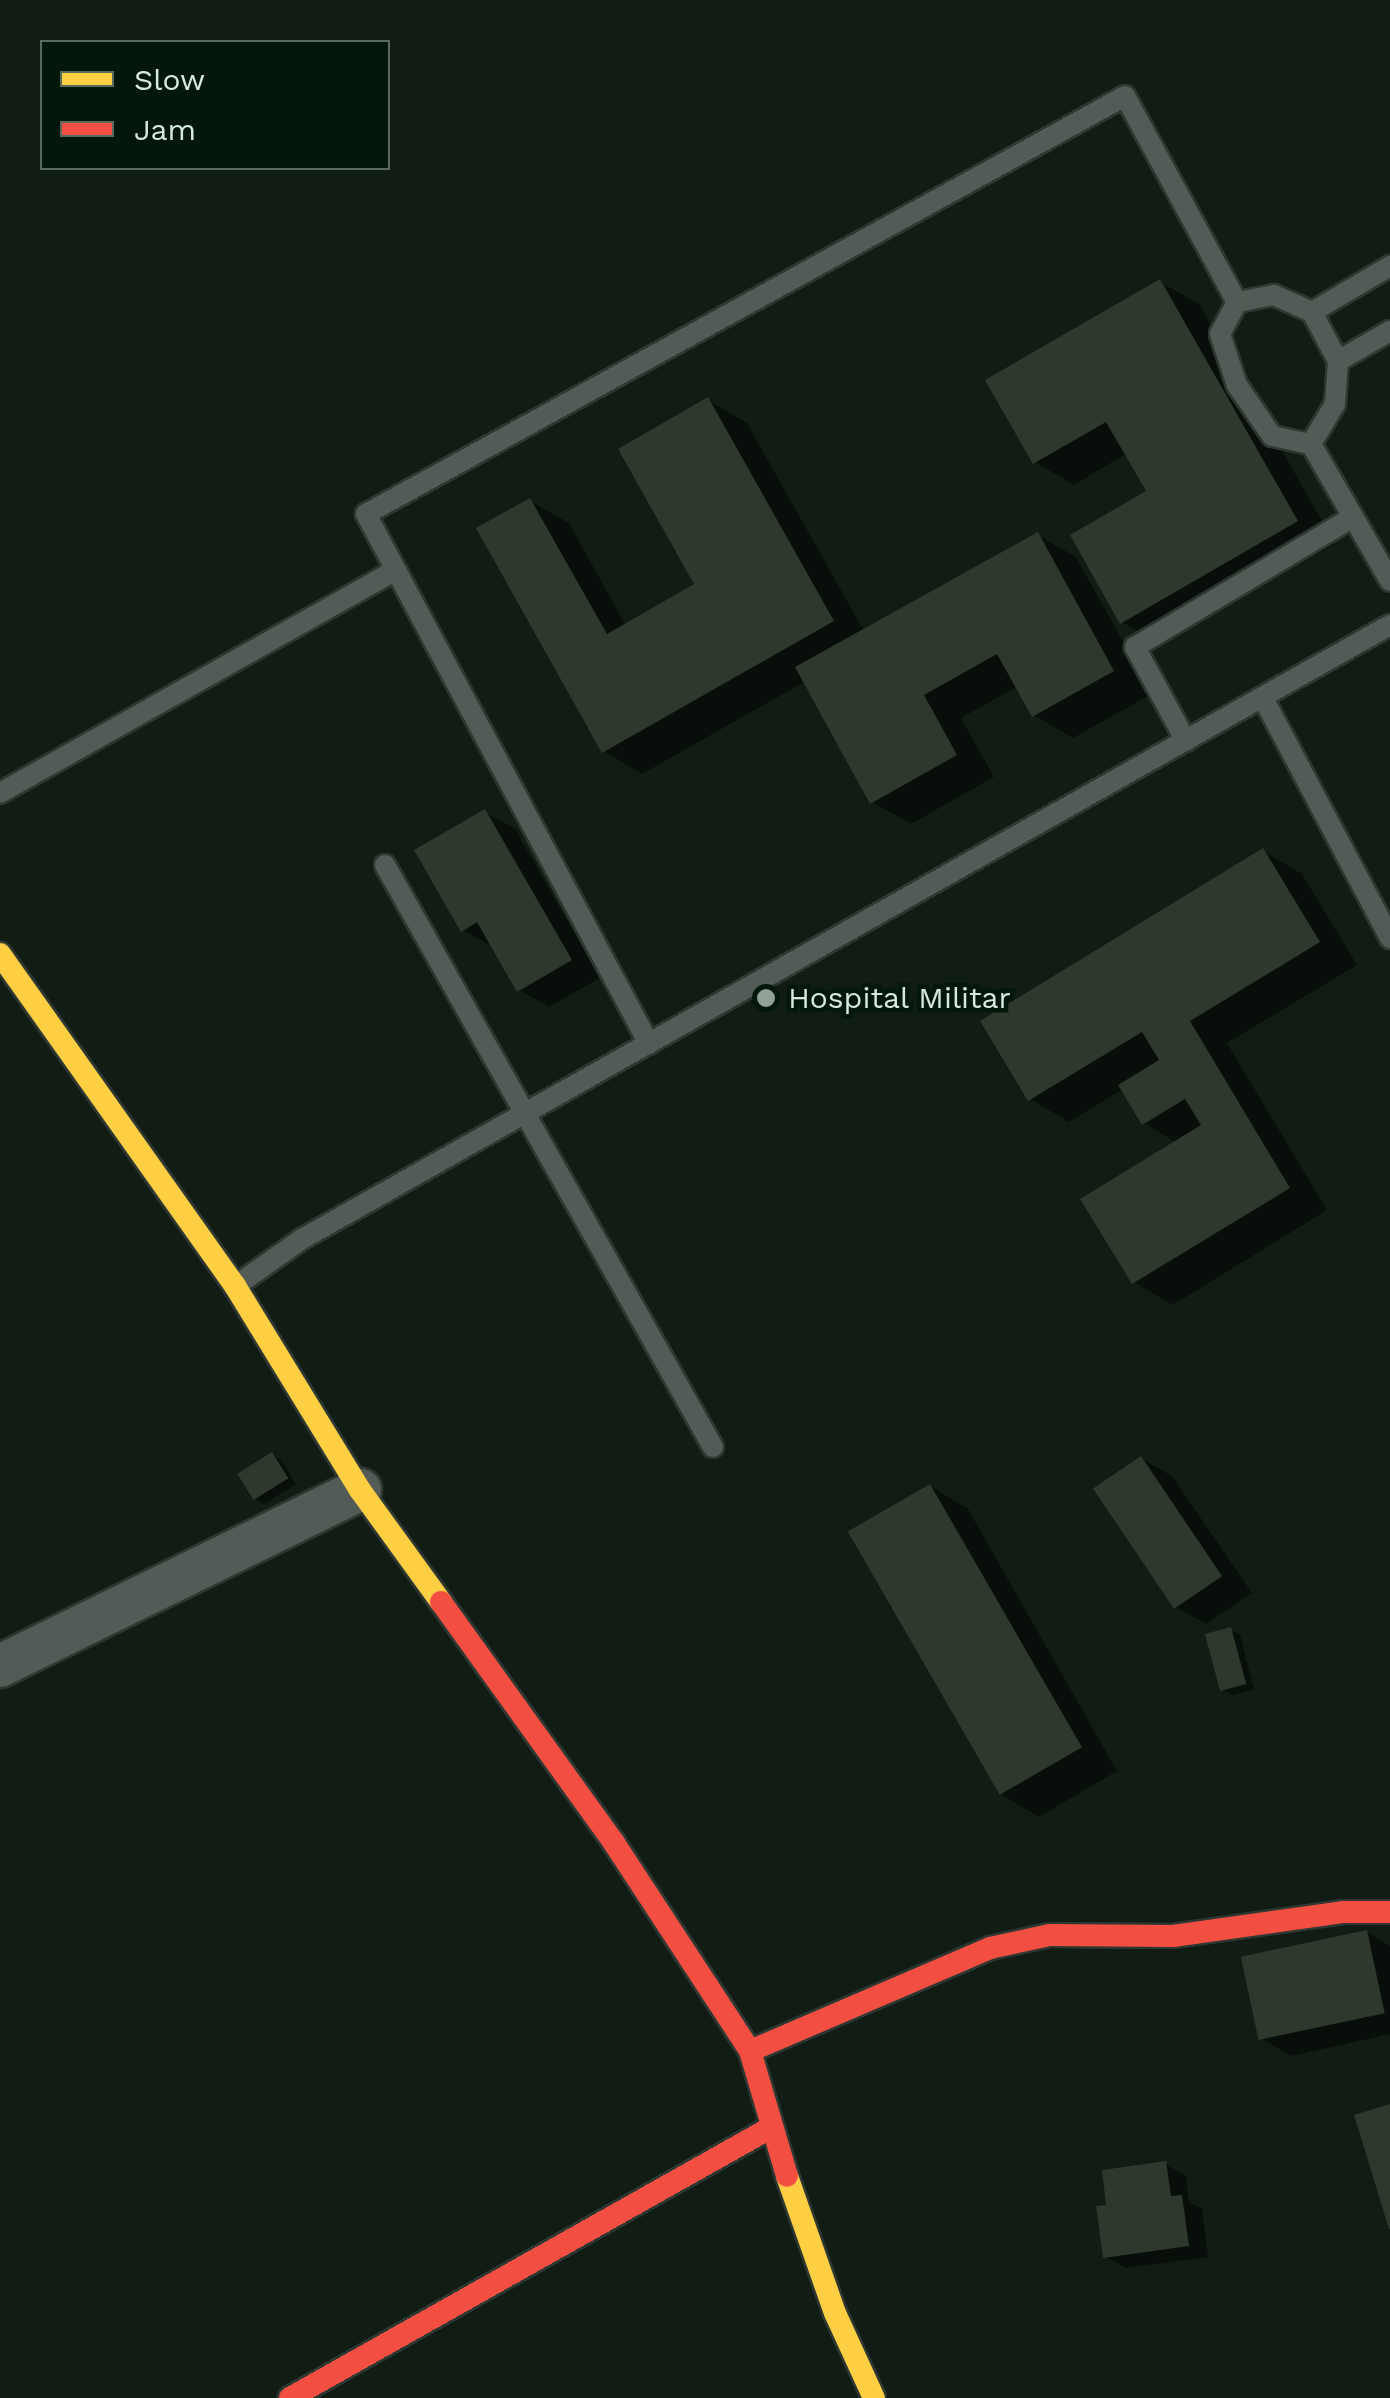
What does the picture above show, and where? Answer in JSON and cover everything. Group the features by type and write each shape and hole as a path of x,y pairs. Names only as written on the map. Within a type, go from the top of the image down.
{"street":[{"path":"0,954 235,1286 360,1490 592,1810 750,2051 829,2297 874,2398"},
{"path":"0,1666 360,1490"},
{"path":"750,2051 990,1948 1050,1935 1173,1936 1344,1912 1390,1912"},
{"path":"290,2398 772,2127"}],"lane":[{"path":"649,1044 366,514 1125,96 1237,302"},
{"path":"1312,312 1390,266"},
{"path":"1311,444 1334,404 1338,361 1312,312 1274,294 1237,302 1220,334 1236,386 1272,436 1311,444 1390,581"},
{"path":"1338,361 1390,330"},
{"path":"1186,742 1135,646 1353,517"},
{"path":"0,793 394,571"},
{"path":"235,1286 302,1239 1390,625"},
{"path":"1263,698 1390,938"},
{"path":"386,865 713,1447"}],"building":[{"path":"1160,279 1298,521 1120,624 1070,535 1146,491 1106,422 1033,464 985,380"},
{"path":"708,397 834,621 602,753 476,528 530,498 607,634 694,584 618,449"},
{"path":"1038,532 1114,671 1032,717 997,654 924,695 957,755 870,804 795,667"},
{"path":"485,809 572,960 517,992 477,922 461,932 414,850"},
{"path":"1263,848 1320,942 1190,1021 1290,1188 1132,1284 1080,1199 1201,1125 1185,1099 1142,1125 1118,1085 1159,1060 1142,1032 1028,1101 980,1021"},
{"path":"272,1452 288,1478 254,1500 237,1474"},
{"path":"1141,1456 1222,1576 1174,1609 1093,1488"},
{"path":"930,1484 1082,1747 1000,1795 848,1532"},
{"path":"1231,1627 1246,1684 1220,1691 1205,1634"},
{"path":"1367,1930 1385,2013 1258,2040 1241,1957"},
{"path":"1390,2104 1390,2229 1389,2229 1354,2115"},
{"path":"1166,2161 1171,2196 1182,2195 1189,2246 1103,2258 1096,2206 1106,2205 1102,2170"}],"traffic: slow":[{"path":"0,954 235,1286 360,1490 441,1602"},
{"path":"787,2176 835,2313 874,2398"}],"traffic: jam":[{"path":"441,1602 614,1843 750,2051 787,2176"},
{"path":"750,2051 990,1948 1050,1935 1173,1936 1344,1912 1390,1912"},
{"path":"290,2398 772,2127"}],"place":[{"name":"Hospital Militar","path":"766,998"}]}
